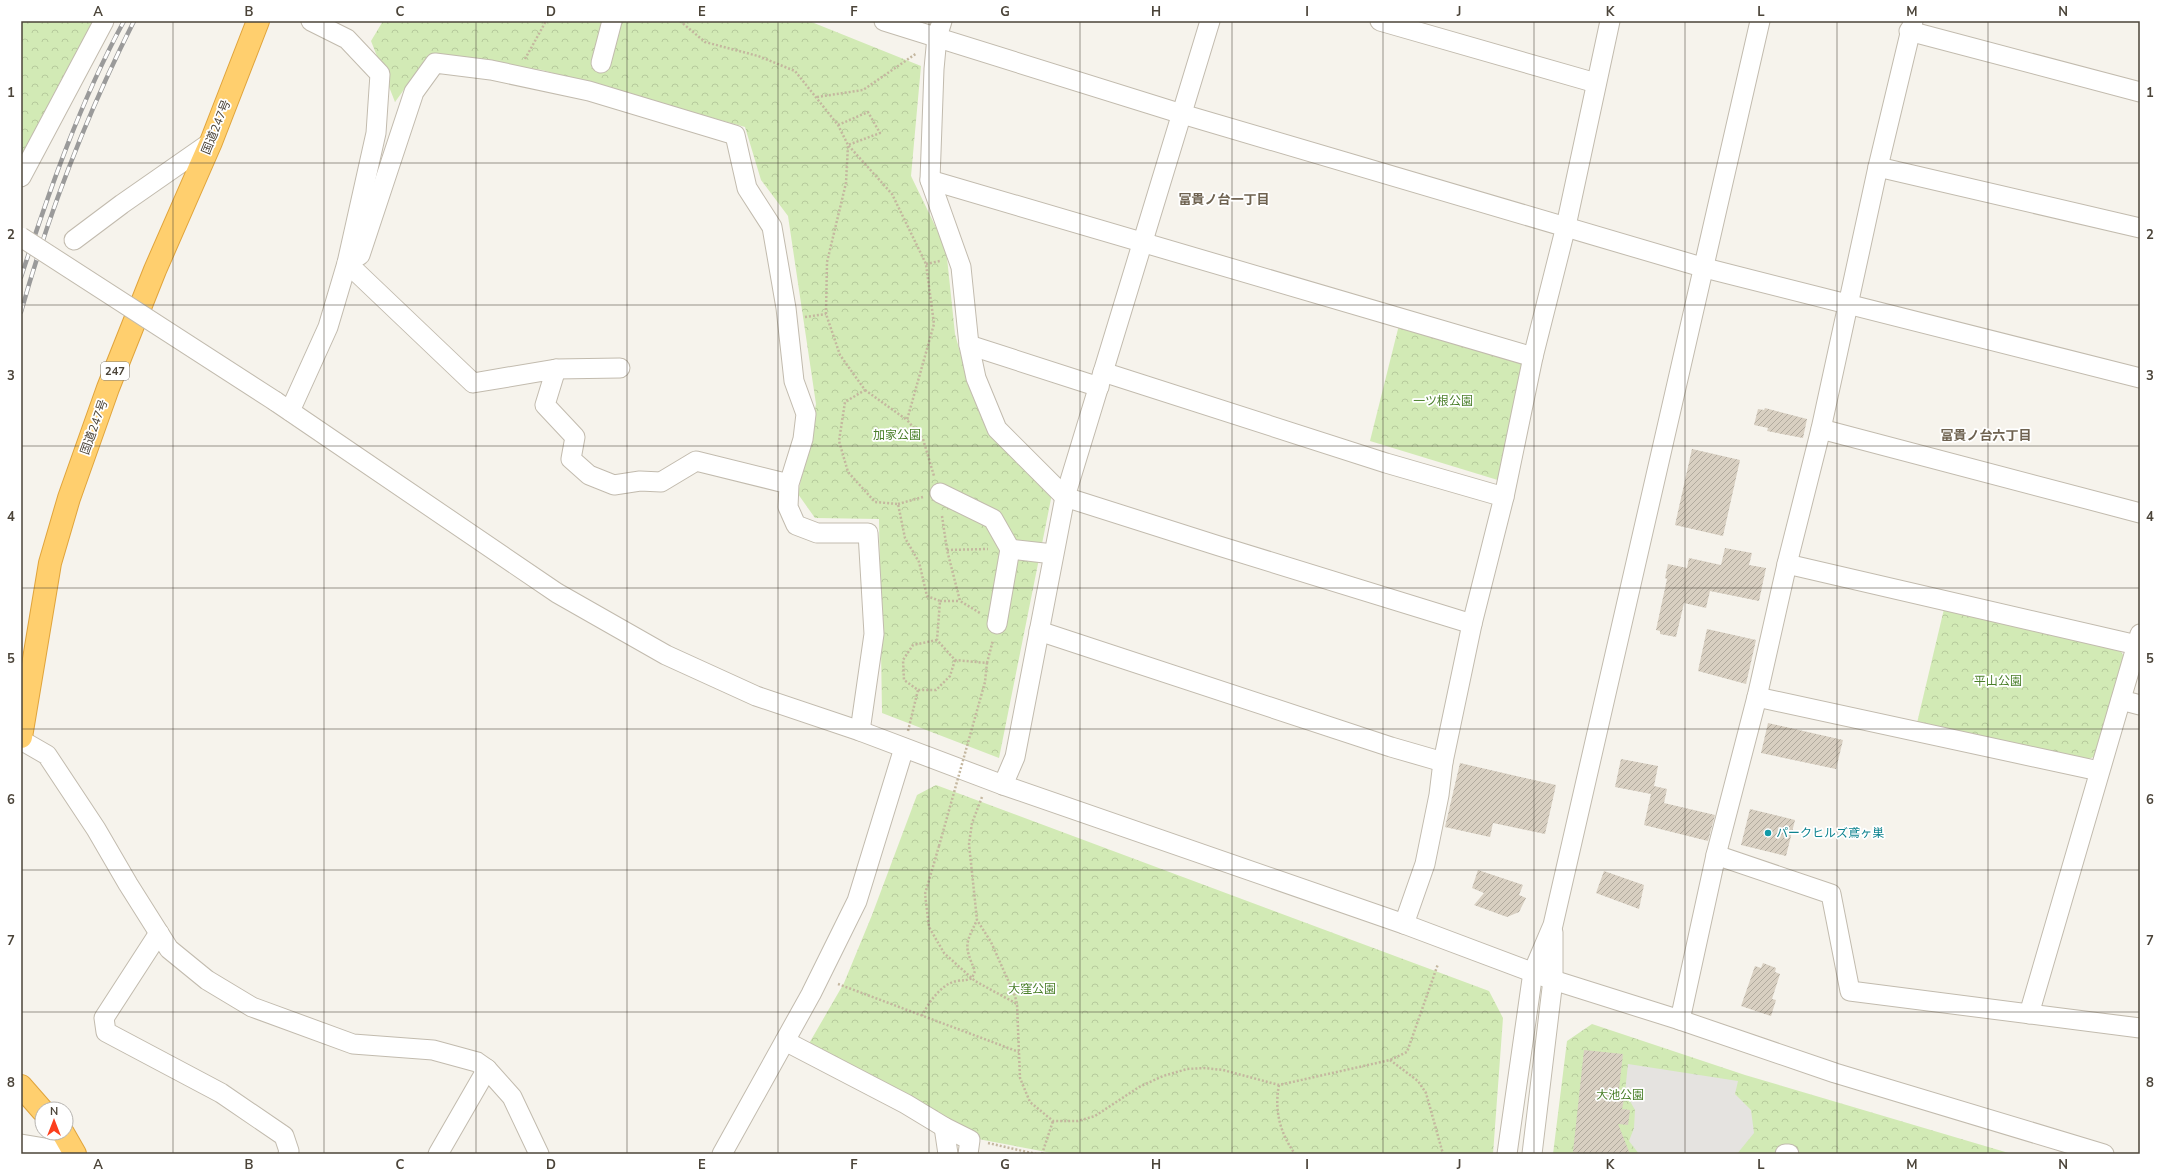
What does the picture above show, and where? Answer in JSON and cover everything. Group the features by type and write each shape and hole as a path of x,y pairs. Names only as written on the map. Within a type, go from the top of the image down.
{"highway":[{"name":"国道247号","path":"21,737 50,563 69,498 111,380 155,270 211,142 258,21"},
{"path":"21,1086 34,1101"},
{"path":"68,1141 75,1154"}],"street":[{"path":"21,177 104,21"},
{"path":"290,411 328,327 347,263 376,133 380,74 347,38 311,21"},
{"path":"601,64 612,21"},
{"path":"884,21 938,35 1182,114 1566,226 1704,268 2140,378"},
{"path":"1003,785 1015,757 1065,496 1210,21"},
{"path":"1380,21 1596,82"},
{"path":"1404,924 1425,864 1439,795 1443,762 1472,624 1504,497 1533,357 1566,226 1610,21"},
{"path":"1507,1154 1533,972 1553,925 1760,21"},
{"path":"1680,1020 1716,855 1757,697 1787,564 1821,429 1878,167 1911,26 2140,92"},
{"path":"938,35 934,69 930,180 961,267 969,345 976,378 997,428 1065,496 1219,546 1472,624"},
{"path":"347,263 360,255 414,92 435,64 491,70 589,91 735,135 747,188 772,227 786,308 794,381 806,414 803,439 789,484 788,507 796,526 817,534 868,533 874,634 860,731"},
{"path":"74,240 122,204 211,142"},
{"path":"1878,167 2140,228"},
{"path":"930,180 1143,244 1533,357"},
{"path":"21,237 275,400 556,593 666,655 756,696 860,731 1003,785 1404,924 1553,980 1680,1020 1835,1073 2104,1154"},
{"path":"347,263 473,383 556,369 620,368"},
{"path":"969,345 1101,379 1504,497"},
{"path":"556,369 545,405 574,436 571,459 589,475 614,484 640,481 661,482 696,461 789,484"},
{"path":"1821,429 2140,514"},
{"path":"940,493 993,519 1010,549 997,624"},
{"path":"1010,549 1053,554"},
{"path":"1787,564 2138,640 2029,1014"},
{"path":"1039,631 1391,747 1443,762"},
{"path":"1757,697 2099,771"},
{"path":"2121,700 2140,705"},
{"path":"21,740 47,755 96,829 169,949 207,980 252,1007 353,1044 433,1050 476,1062 487,1069 512,1097 539,1154"},
{"path":"722,1154 811,994 857,901 904,748"},
{"path":"1716,855 1831,894 1850,991 2140,1028"},
{"path":"1532,1154 1553,980 1553,925"},
{"path":"158,933 104,1018 106,1032 221,1093 284,1136 289,1151 288,1154"},
{"path":"785,1041 906,1104 944,1127 970,1140 969,1148"},
{"path":"438,1154 487,1069"},
{"path":"944,1127 948,1154"},
{"path":"21,1144 75,1154"}],"path":[{"path":"516,75 546,21"},
{"path":"680,21 705,42 758,56 795,71 838,125 848,145 892,194 926,264 934,324 907,420"},
{"path":"817,97 863,90 938,35"},
{"path":"838,125 868,112 880,133 848,145"},
{"path":"848,145 846,183 827,262 826,314 840,355 865,390 907,420 923,439 940,493 947,550 960,601"},
{"path":"865,390 845,402 839,441 848,472 875,502 898,504 940,493"},
{"path":"898,504 905,538 919,562 927,596 940,601 960,601 997,624 987,663 985,682 925,894 929,927 944,953 972,978 1017,1004"},
{"path":"947,550 1010,549"},
{"path":"940,601 937,640 955,660 987,663"},
{"path":"937,640 913,645 903,660 904,680 918,690 936,690 950,676 955,660"},
{"path":"904,748 918,690"},
{"path":"982,797 972,822 970,844 977,920 990,942 1015,996 1017,1004 1020,1078 1024,1090 1030,1102 1053,1121 1078,1121 1095,1116 1139,1087 1187,1069 1204,1068 1223,1070 1279,1085 1390,1060 1407,1052 1438,964"},
{"path":"972,978 975,971 967,952 966,944 977,920"},
{"path":"922,1016 938,992 949,983 972,978"},
{"path":"838,984 1019,1052"},
{"path":"1390,1060 1418,1081 1426,1093 1443,1154"},
{"path":"1279,1085 1276,1098 1279,1122 1289,1146 1295,1154"},
{"path":"1042,1154 1053,1121"},
{"path":"969,1148 993,1143 1036,1154"}],"green space":[{"path":"21,21 97,21 21,161"},
{"name":"加家公園","path":"383,21 809,21 921,66 911,176 946,248 955,334 972,395 992,435 1052,494 999,758 882,713 879,519 815,518 798,494 816,404 788,216 761,180 745,127 542,70 429,55 395,102 371,41"},
{"name":"一ツ根公園","path":"1399,325 1522,361 1501,481 1370,441"},
{"name":"平山公園","path":"1944,609 2120,650 2125,658 2096,756 2086,760 1917,723"},
{"name":"大窪公園","path":"936,785 1489,991 1503,1018 1493,1154 1057,1154 978,1139 807,1047 844,983 872,915 917,795"},
{"name":"大池公園","path":"1592,1024 1745,1075 2012,1154 1553,1154 1567,1041"}],"shaded area":[{"path":"1628,1064 1738,1081 1735,1094 1751,1110 1754,1133 1737,1154 1639,1154 1629,1141 1634,1128 1635,1110 1625,1092"}],"building":[{"path":"1765,408 1807,419 1803,438 1767,431 1768,428 1754,425 1758,409 1764,410"},
{"path":"1692,449 1740,460 1723,536 1675,525"},
{"path":"1725,548 1752,553 1749,565 1766,568 1759,601 1710,591 1706,608 1684,603 1676,637 1660,634 1660,631 1656,630 1667,579 1665,578 1668,564 1687,568 1689,558 1721,565"},
{"path":"1707,629 1756,640 1746,684 1698,671"},
{"path":"1768,723 1843,740 1836,769 1761,753"},
{"path":"1621,759 1658,766 1654,786 1667,789 1664,803 1715,815 1708,841 1644,825 1651,794 1615,787"},
{"path":"1460,763 1556,785 1545,834 1493,823 1490,837 1445,827"},
{"name":"パークヒルズ鳶ヶ巣","path":"1750,809 1795,820 1786,856 1741,845"},
{"path":"1478,870 1523,885 1519,895 1526,898 1519,912 1507,917 1474,905 1484,893 1472,888"},
{"path":"1604,871 1644,885 1639,909 1596,893"},
{"path":"1763,963 1776,968 1775,972 1780,974 1772,999 1776,1000 1771,1016 1741,1006 1755,966 1761,968"},
{"path":"1584,1050 1623,1054 1618,1098 1624,1099 1622,1109 1630,1110 1628,1125 1618,1124 1630,1154 1585,1154 1573,1152"}],"railway":[{"path":"21,277 67,146 93,83 124,21"},
{"path":"21,312 44,237 70,164 100,92 134,21"}],"place":[{"name":"パークヒルズ鳶ヶ巣","path":"1768,833"}],"district":[{"name":"富貴ノ台一丁目","path":"1224,200"},
{"name":"富貴ノ台六丁目","path":"1986,436"}]}
